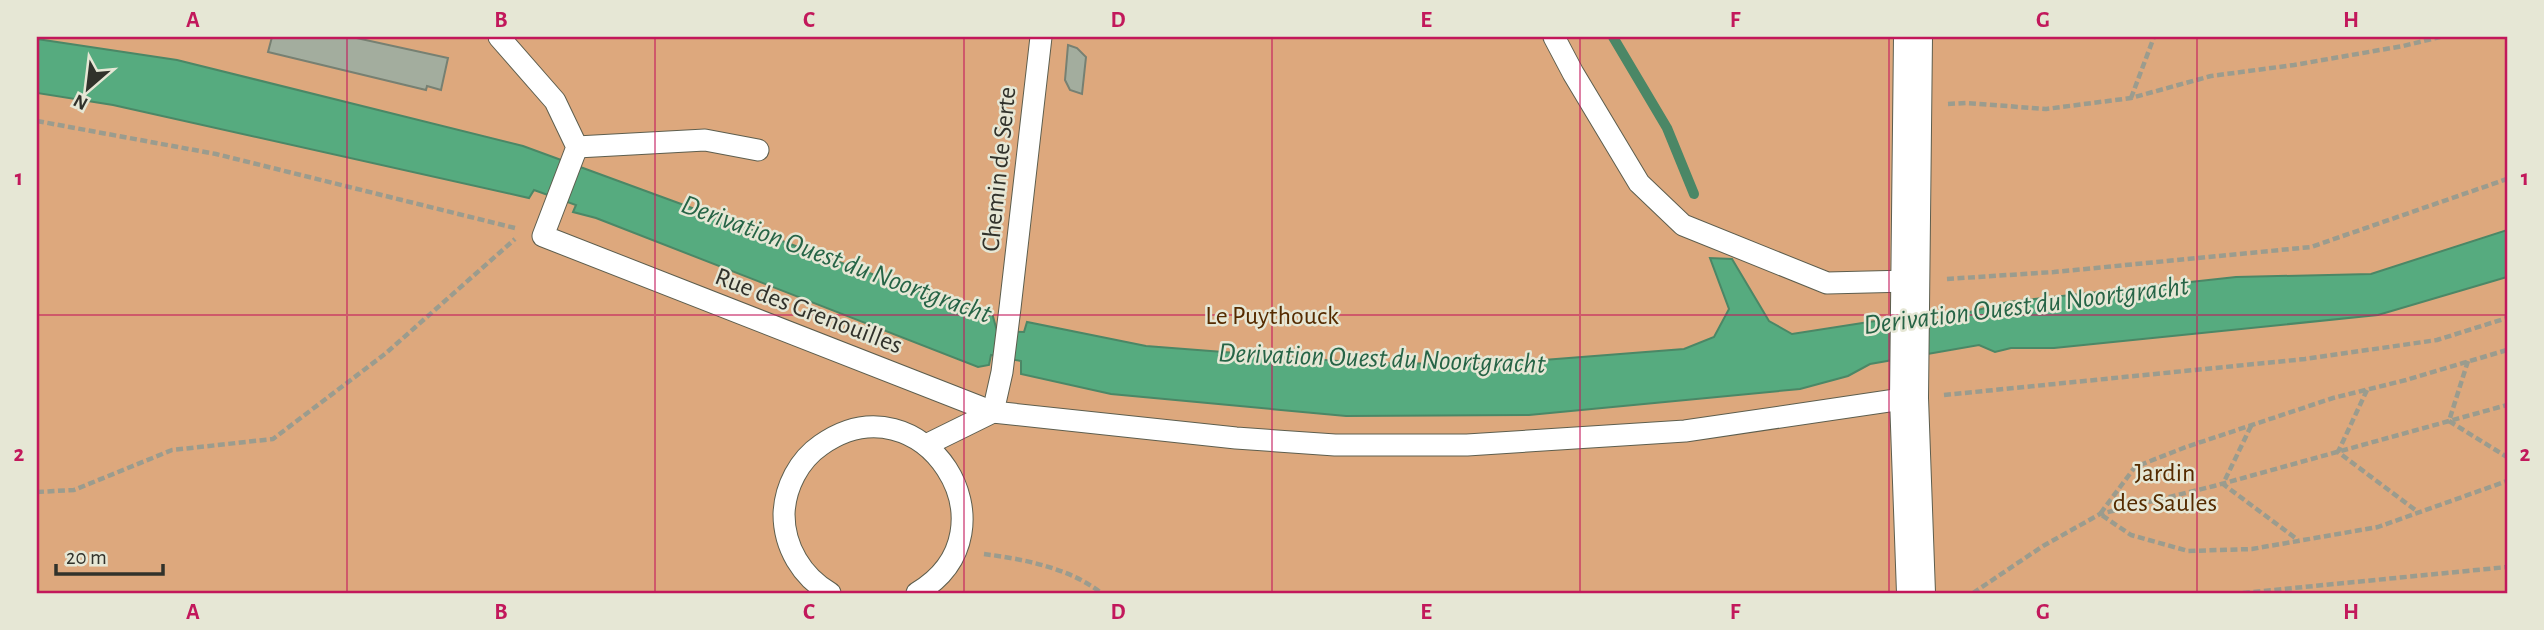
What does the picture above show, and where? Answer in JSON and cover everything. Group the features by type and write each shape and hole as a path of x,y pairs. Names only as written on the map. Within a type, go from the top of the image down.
{"street":[{"path":"1913,37 1909,389 1916,593"}],"lane":[{"path":"499,37 555,101 576,151 705,140 758,150"},
{"name":"Chemin de Serte","path":"993,412 1002,372 1041,37"},
{"path":"1554,37 1639,183 1683,225 1827,283 1909,294"},
{"name":"Rue des Grenouilles","path":"576,151 543,236 993,412 1260,440 1335,445 1467,446 1685,431 1909,389"},
{"path":"926,445 993,412"},
{"path":"830,593 801,568 788,541 785,527 786,497 797,470 816,448 835,436 871,427 900,431 926,445 947,466 959,492 962,521 956,550 941,574 919,593"}],"path":[{"path":"2131,98 2154,37"},
{"path":"1912,107 1966,103 2046,109 2131,98 2211,76 2294,65 2440,37"},
{"path":"37,121 216,155 525,230 385,354 273,439 172,450 74,490 37,492"},
{"path":"1909,294 2054,272 2311,247 2507,179"},
{"path":"1909,389 2305,359 2437,340 2507,318"},
{"path":"2099,514 2135,467 2333,398 2507,350"},
{"path":"2449,421 2468,361"},
{"path":"2338,452 2367,390"},
{"path":"1973,593 2099,514 2223,484 2507,405"},
{"path":"2449,421 2507,457"},
{"path":"2223,484 2251,426"},
{"path":"2338,452 2418,513"},
{"path":"2099,514 2132,535 2188,551 2252,549 2378,527 2507,481"},
{"path":"2223,484 2299,541"},
{"path":"956,550 1018,559 1089,583 1101,593"},
{"path":"2243,593 2507,567"}],"green space":[{"name":"Le Puythouck","path":"37,37 2507,37 2507,593 37,593"}],"water":[{"name":"Derivation Ouest du Noortgracht","path":"37,39 177,60 523,146 973,311 992,313 997,331 1024,332 1027,322 1146,346 1364,363 1491,364 1684,349 1714,337 1729,309 1710,258 1732,259 1769,321 1792,334 1888,319 1939,320 2008,302 2236,277 2371,274 2507,230 2507,277 2378,315 2054,348 2011,348 1995,352 1979,345 1870,364 1848,376 1800,389 1529,415 1346,416 1111,394 1021,374 1021,361 991,355 989,365 978,367 596,218 573,212 576,205 534,190 529,198 113,105 37,93"}],"building":[{"path":"272,37 352,37 448,58 441,90 427,86 426,90 268,52"},
{"path":"1068,45 1077,48 1086,57 1082,94 1070,90 1065,80"}],"waterway":[{"path":"1613,37 1667,128 1694,194"}],"park label":[{"name":"Jardin des Saules","path":"2165,487"}]}
